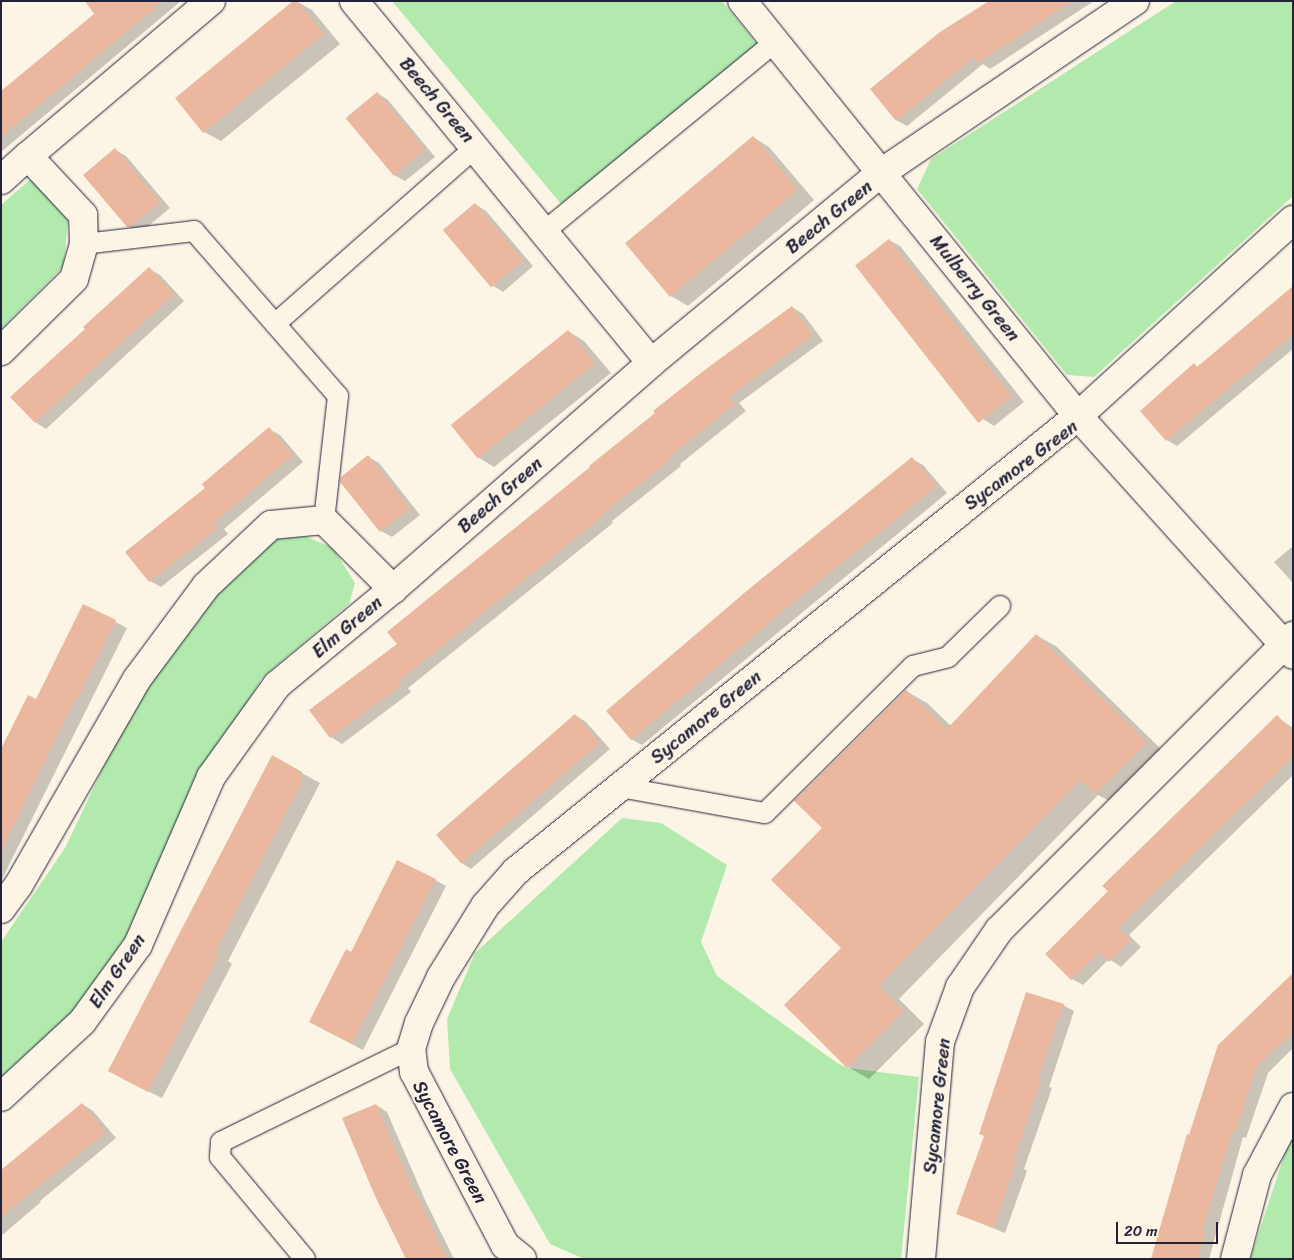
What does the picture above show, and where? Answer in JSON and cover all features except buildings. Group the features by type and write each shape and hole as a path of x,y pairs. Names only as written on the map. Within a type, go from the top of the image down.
{"street":[{"path":"1,180 211,1"},
{"name":"Beech Green","path":"354,1 651,362"},
{"name":"Beech Green","path":"393,589 651,362 881,173 742,1"},
{"path":"881,173 1135,1"},
{"path":"1,352 74,279 84,244 83,215 28,156"},
{"name":"Mulberry Green","path":"881,173 1078,416"},
{"path":"1078,416 1293,220"},
{"name":"Sycamore Green","path":"522,1259 505,1245 414,1072 411,1049 419,1023 440,977 485,906 516,871 1078,416 1290,645 999,930 960,986 940,1042 922,1259"},
{"path":"1,909 18,886 137,679 206,586 271,525 324,520"},
{"name":"Elm Green","path":"1,1097 82,1022 138,945 211,777 277,685 393,589 324,520"},
{"path":"1235,1259 1257,1175 1293,1107"}],"lane":[{"path":"544,231 775,42"},
{"path":"275,324 476,147"},
{"path":"84,244 194,231 338,396 324,520"},
{"path":"620,787 765,813 913,666 948,657 1000,606"},
{"path":"305,1259 220,1157 221,1142 411,1049"}],"green space":[{"path":"392,1 722,1 759,47 561,204"},
{"path":"1176,1 1293,1 1293,196 1094,377 1067,375 917,189 931,159"},
{"path":"33,177 68,215 64,266 1,329 1,205"},
{"path":"278,536 305,536 333,548 355,583 349,604 262,678 203,777 139,918 75,1010 1,1077 1,942 65,848 110,753 175,639 239,569"},
{"path":"622,818 661,823 727,865 701,942 717,976 837,1063 848,1068 919,1077 901,1259 584,1259 550,1244 450,1069 447,1019 475,953"},
{"path":"1293,1132 1293,1259 1250,1259 1291,1135"}]}
